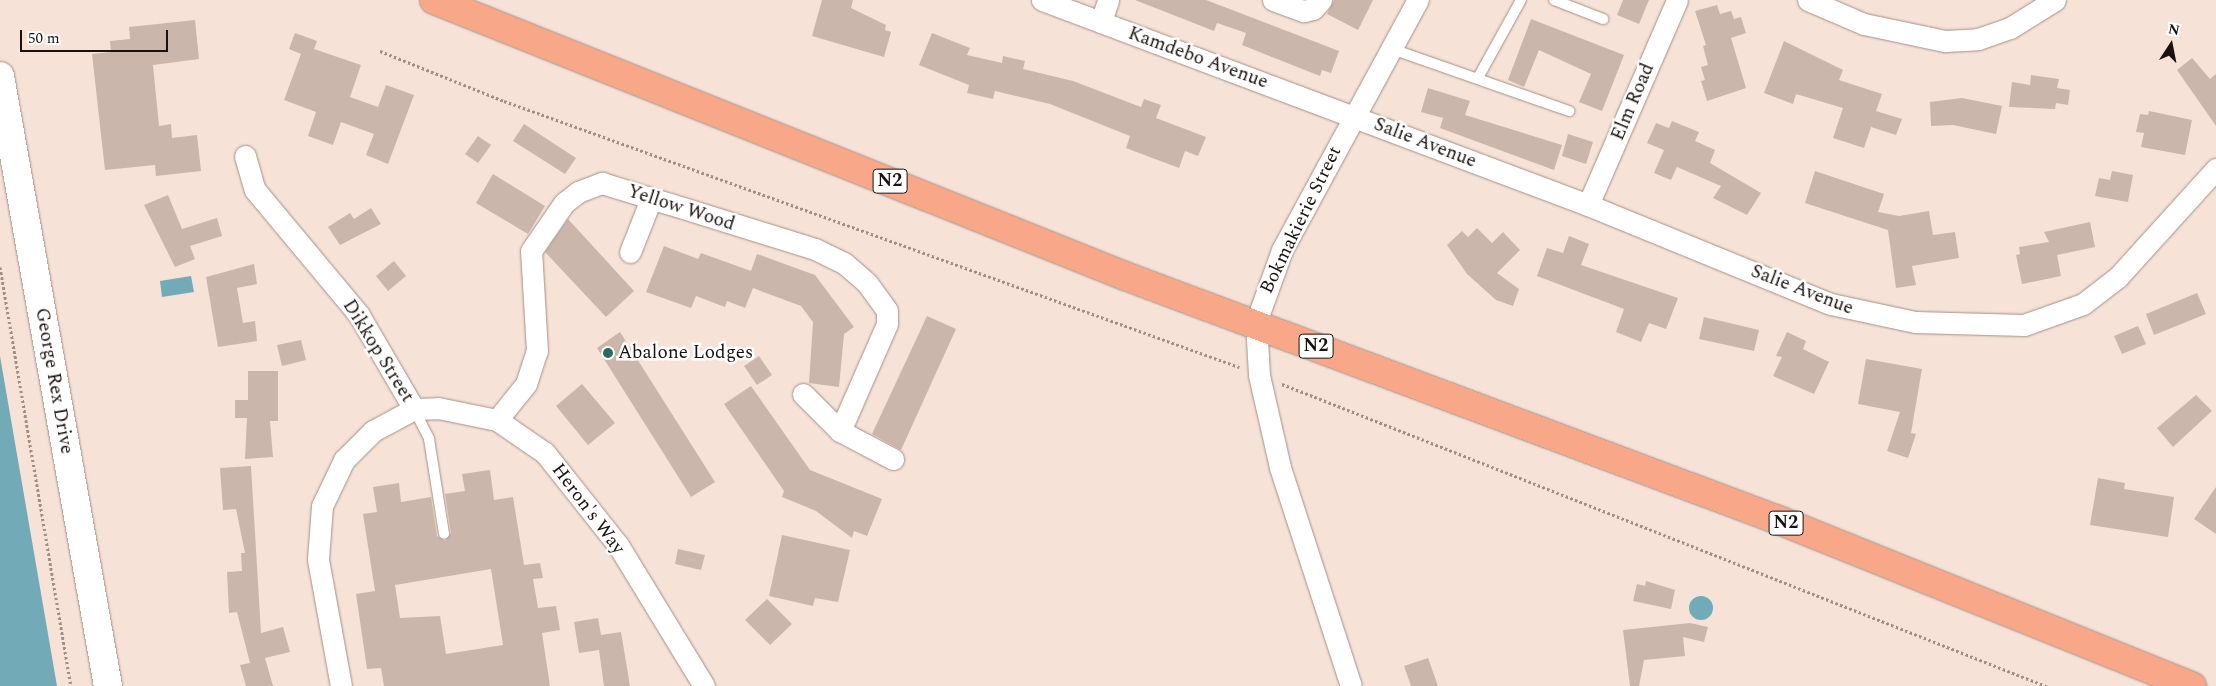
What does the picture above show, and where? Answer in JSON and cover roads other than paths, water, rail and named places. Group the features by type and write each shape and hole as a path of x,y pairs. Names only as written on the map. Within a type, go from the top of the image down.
{"highway":[{"name":"N2","path":"434,0 1125,276 1256,322 1781,521 2192,686"}],"street":[{"name":"Kamdebo Avenue","path":"1042,0 1354,116"},
{"path":"1100,22 1108,0"},
{"path":"1273,0 1304,11 1314,9 1321,0"},
{"name":"Bokmakierie Street","path":"1351,686 1312,575 1259,375 1256,322 1282,250 1418,0"},
{"name":"Elm Road","path":"1588,205 1677,0"},
{"path":"1808,0 1864,24 1945,41 1978,39 2010,28 2055,0"},
{"name":"George Rex Drive","path":"0,76 108,686"},
{"name":"Salie Avenue","path":"1354,116 1588,205 1831,304 1906,321 1994,328 2024,326 2083,304 2118,277 2216,169"},
{"name":"Dikkop Street","path":"245,156 255,190 360,315 414,409 358,444 331,482 322,506 318,559 341,686"},
{"name":"Yellow Wood","path":"497,420 534,368 537,333 530,266 531,251 544,226 564,203 593,185 602,183 815,248 844,262 879,296 887,311 887,324 840,431"},
{"path":"630,252 651,198"},
{"path":"803,394 840,431 893,458"},
{"name":"Heron's Way","path":"414,409 464,411 497,420 545,453 581,493 704,686"}],"lane":[{"path":"1479,76 1521,0"},
{"path":"1554,0 1603,19"},
{"path":"1392,49 1479,76 1569,111"},
{"path":"414,409 429,439 444,534"}],"water":[{"path":"191,276 194,292 162,297 160,281"},
{"path":"0,356 57,686 0,686"},
{"path":"1701,596 1709,600 1713,608 1709,616 1701,620 1693,616 1689,608 1693,600"}],"place":[{"name":"Abalone Lodges","path":"608,353"}]}
